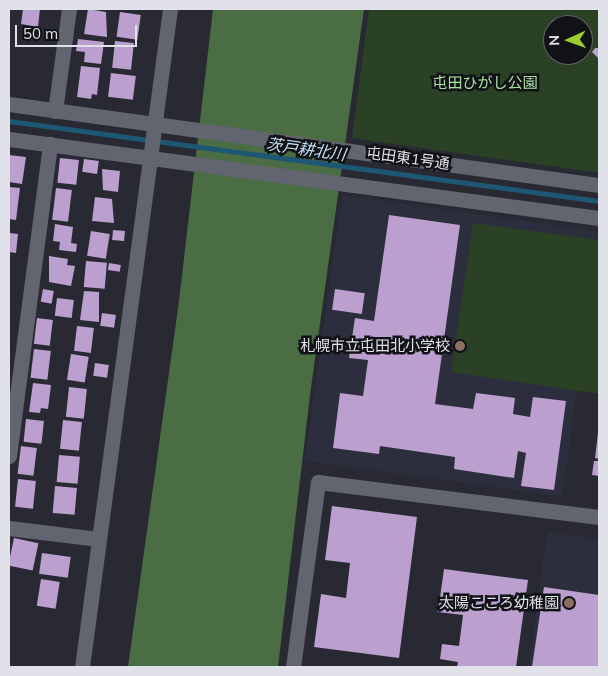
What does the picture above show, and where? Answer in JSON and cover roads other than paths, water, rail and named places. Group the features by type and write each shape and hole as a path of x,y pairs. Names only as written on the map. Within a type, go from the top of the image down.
{"street":[{"path":"55,111 69,9"},
{"path":"82,667 170,9"},
{"name":"屯田東1号通","path":"9,104 154,127 599,185"},
{"path":"9,139 150,153 599,218"},
{"path":"9,456 16,346 50,144"},
{"path":"294,667 318,482 599,517"},
{"path":"9,528 98,539"}],"waterway":[{"name":"茨戸耕北川","path":"9,121 599,201"}],"place":[{"name":"札幌市立屯田北小学校","path":"460,346"},
{"name":"太陽こころ幼稚園","path":"569,603"}],"park label":[{"name":"屯田ひがし公園","path":"485,83"}]}
